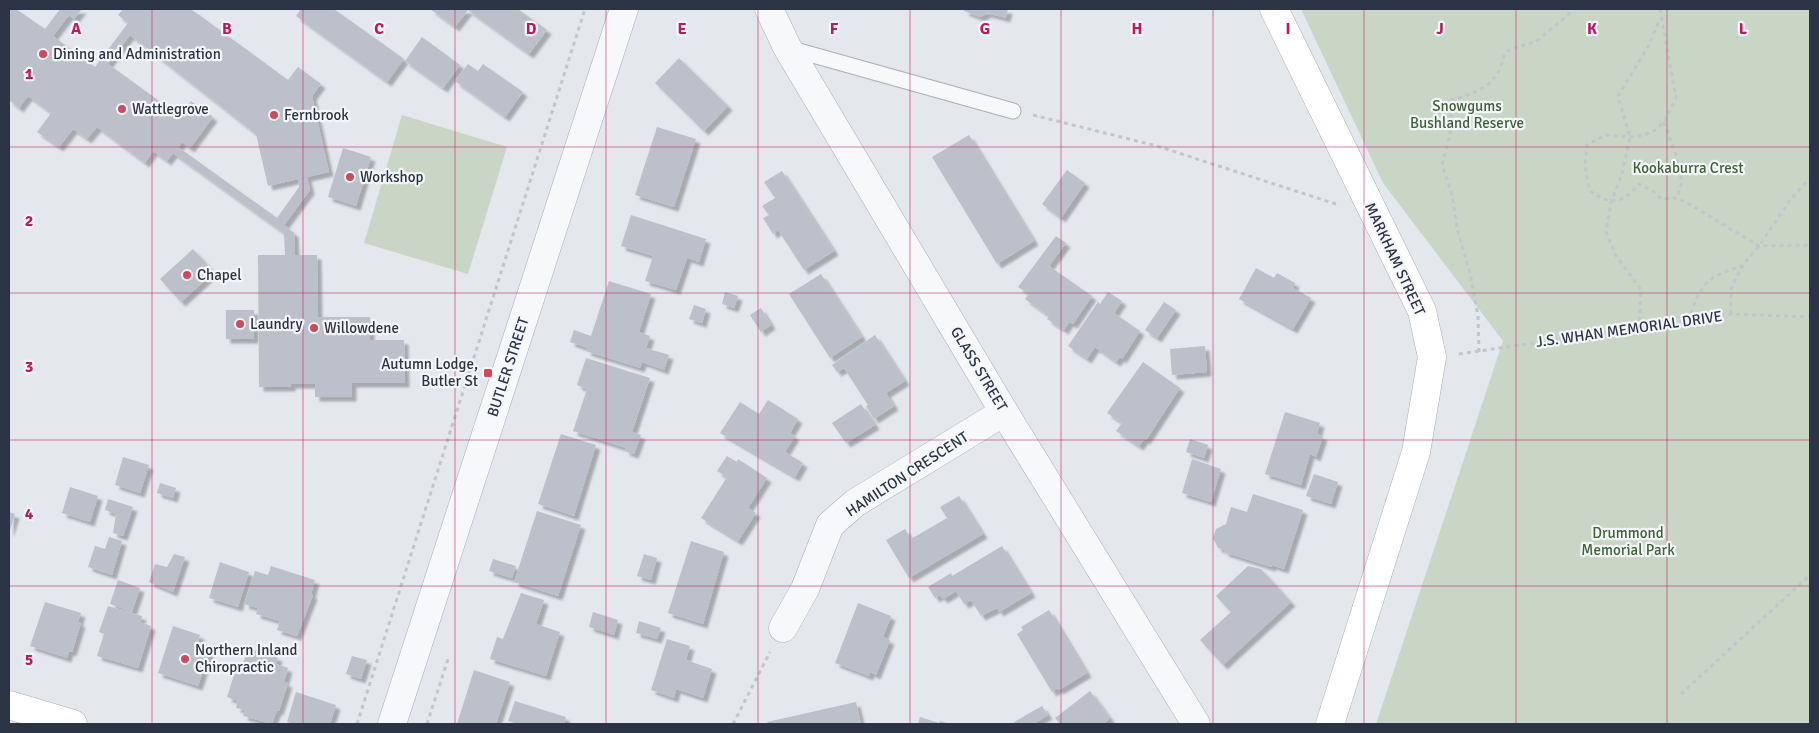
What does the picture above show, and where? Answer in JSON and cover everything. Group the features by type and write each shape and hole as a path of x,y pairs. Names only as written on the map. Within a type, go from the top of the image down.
{"street":[{"name":"BUTLER STREET","path":"392,724 624,9"},
{"name":"GLASS STREET","path":"769,9 786,47 1004,412 1196,724"},
{"name":"MARKHAM STREET","path":"1274,9 1422,311 1432,357 1416,452 1330,724"},
{"name":"HAMILTON CRESCENT","path":"777,639 805,589 830,525 855,503 1004,412"},
{"path":"9,704 72,724"}],"lane":[{"path":"786,47 1013,111"}],"path":[{"path":"357,724 585,9"},
{"path":"1479,352 1478,316 1470,272 1457,228 1452,194 1442,165 1450,135 1452,100 1492,83 1501,69 1505,52 1519,45 1536,41 1556,23 1571,14 1574,9"},
{"path":"1660,9 1676,98 1664,122 1654,132 1630,137 1604,135 1587,145 1584,165 1589,190 1600,198 1612,202 1632,193 1640,184 1653,191 1661,199 1677,198 1689,204 1759,246 1810,245"},
{"path":"1639,329 1641,290 1615,254 1606,232 1612,202 1622,174 1630,137 1618,96 1648,47 1661,18"},
{"path":"1013,111 1157,146 1341,206"},
{"path":"1664,122 1676,155 1682,182 1677,198"},
{"path":"1731,314 1731,289 1742,266 1759,246 1790,200 1810,178"},
{"path":"1688,321 1699,289 1719,273 1742,266"},
{"name":"J.S. WHAN MEMORIAL DRIVE","path":"1457,354 1568,337 1639,329 1731,314 1810,317"},
{"path":"1681,694 1810,575"},
{"path":"732,724 777,639"},
{"path":"427,724 449,656"}],"green space":[{"name":"Drummond Memorial Park","path":"1301,9 1810,9 1810,724 1376,724 1503,341 1383,183"},
{"path":"402,115 507,147 468,274 364,243"}],"building":[{"path":"9,9 16,9 45,29 60,9 82,9 74,19 69,15 53,36 95,67 128,23 118,15 123,9 191,9 288,80 298,67 321,84 312,96 329,172 307,177 310,190 284,225 294,233 295,255 317,255 318,317 370,317 370,340 404,340 405,383 352,383 352,397 315,397 315,384 291,384 291,387 259,387 258,255 285,255 284,233 173,153 167,161 153,151 145,163 97,127 87,139 73,129 59,147 37,132 51,113 28,96 19,108 9,100","holes":["130,35 256,134 268,186 298,179 299,187 277,218 178,147 182,142 190,148 213,117 191,101 180,116 108,64"]},
{"path":"301,9 334,9 404,59 387,82 296,16"},
{"path":"430,9 518,9 547,30 529,54 468,10 455,27"},
{"path":"965,9 1008,9 1006,18 987,13 980,17 964,11"},
{"path":"422,37 460,65 443,88 405,61"},
{"path":"679,58 728,106 704,131 655,83"},
{"path":"468,64 478,71 483,64 523,92 505,117 455,81"},
{"path":"657,127 696,139 674,207 635,195"},
{"path":"969,135 1034,241 997,264 932,157"},
{"name":"Workshop","path":"343,148 371,157 356,206 328,197"},
{"path":"1067,170 1085,183 1061,218 1042,204"},
{"path":"782,171 834,251 804,270 778,230 773,234 763,218 769,215 762,206 775,198 764,182"},
{"path":"631,215 706,239 699,262 687,258 676,290 645,281 653,256 621,246"},
{"path":"1056,236 1066,243 1049,266 1092,296 1073,324 1069,322 1064,330 1047,319 1049,316 1025,299 1029,294 1018,287"},
{"name":"Chapel","path":"193,249 214,272 181,302 160,279"},
{"path":"1256,268 1274,278 1277,273 1295,283 1293,288 1311,298 1293,329 1239,299"},
{"path":"821,274 862,337 830,358 789,294"},
{"path":"609,281 651,294 639,332 650,336 646,348 669,355 664,370 642,362 640,368 586,351 588,348 570,342 574,330 591,336"},
{"path":"725,292 738,296 734,308 722,304"},
{"path":"1108,292 1122,301 1114,313 1140,331 1122,359 1120,357 1116,362 1095,347 1087,359 1068,346 1098,302 1100,304"},
{"path":"1164,302 1176,310 1157,338 1145,330"},
{"path":"694,305 706,309 702,323 689,319"},
{"path":"761,308 771,325 761,332 750,315"},
{"name":"Laundry","path":"226,310 254,310 254,339 226,339"},
{"path":"875,335 905,381 886,393 894,406 874,419 866,406 868,405 844,368 837,372 832,365"},
{"path":"1205,346 1207,372 1172,375 1170,349"},
{"path":"586,358 650,378 632,432 641,435 634,454 625,451 626,448 573,431 587,389 577,385"},
{"path":"1143,362 1180,388 1146,440 1144,439 1139,446 1116,431 1122,423 1107,413"},
{"path":"768,400 798,419 790,433 795,436 785,452 803,463 795,477 720,433 740,402 759,414"},
{"path":"861,404 875,425 846,443 832,423"},
{"path":"1285,412 1320,423 1317,434 1323,436 1316,457 1310,454 1301,485 1265,474"},
{"path":"561,434 596,445 574,516 538,504"},
{"path":"1190,439 1208,445 1204,458 1186,452"},
{"path":"727,456 737,462 738,459 767,478 748,508 756,513 738,541 701,518 727,477 717,471"},
{"path":"123,457 149,465 140,493 115,485"},
{"path":"1192,459 1221,469 1211,502 1182,493"},
{"path":"1314,474 1338,482 1331,504 1306,496"},
{"path":"160,483 176,488 173,498 157,493"},
{"path":"70,487 98,496 90,522 62,513"},
{"path":"1253,494 1303,510 1284,569 1272,565 1271,567 1224,552 1225,550 1218,548 1213,538 1216,529 1226,524 1231,507 1247,512"},
{"path":"959,496 983,534 909,578 886,540 905,529 911,539 947,518 940,507"},
{"path":"108,499 133,507 123,536 113,533 116,514 105,510"},
{"path":"537,511 581,525 558,596 514,582"},
{"path":"9,512 15,514 9,533"},
{"path":"109,537 122,541 112,575 88,567 95,546 105,549"},
{"path":"691,541 724,552 703,624 668,613"},
{"path":"1002,546 1031,593 999,612 997,608 981,616 971,600 964,604 956,591 943,599 940,595 935,598 928,587 951,573 952,576"},
{"path":"174,554 185,557 173,592 149,582 155,564 167,567"},
{"path":"644,554 657,558 651,580 637,576"},
{"path":"493,559 516,566 512,578 489,571"},
{"path":"220,562 249,572 238,607 209,598"},
{"path":"271,566 315,580 311,594 313,595 297,636 277,630 280,621 256,614 258,608 244,604 255,571 268,575"},
{"path":"1248,566 1261,569 1291,602 1223,665 1200,640 1231,612 1216,596"},
{"path":"118,580 140,588 132,612 110,604"},
{"path":"521,593 544,600 536,624 560,632 546,676 490,659 497,637 503,639"},
{"path":"45,602 81,613 78,622 81,623 72,652 69,651 67,658 30,646"},
{"path":"858,603 891,616 883,637 890,640 876,675 870,672 869,676 835,663"},
{"path":"108,606 142,616 140,622 151,626 138,668 97,656 104,634 99,632"},
{"path":"1049,610 1087,673 1059,690 1058,688 1052,692 1017,634 1023,630 1021,627"},
{"path":"593,612 618,620 614,635 589,627"},
{"path":"639,621 661,628 657,639 636,633"},
{"name":"Northern Inland Chiropractic","path":"173,626 200,635 198,642 211,646 198,686 158,673"},
{"path":"667,639 690,646 686,660 712,669 703,698 676,689 674,698 651,690"},
{"path":"248,648 278,657 276,664 288,668 284,682 288,683 279,711 277,710 272,724 243,716 245,710 236,708 238,701 227,697 238,662 243,664"},
{"path":"352,656 367,660 361,679 346,674"},
{"path":"474,670 510,682 496,724 457,724"},
{"path":"1090,691 1110,718 1104,724 1060,724 1055,718"},
{"path":"296,692 336,705 330,724 294,724 287,722"},
{"path":"515,701 566,717 564,724 518,724 508,721"},
{"path":"856,702 861,724 768,724 767,722"},
{"path":"1042,706 1048,715 1033,724 1015,724 1014,722"},
{"path":"920,717 939,723 940,721 950,724 918,724"}],"place":[{"name":"Dining and Administration","path":"43,54"},
{"name":"Wattlegrove","path":"122,109"},
{"name":"Fernbrook","path":"274,115"},
{"name":"Workshop","path":"350,177"},
{"name":"Chapel","path":"187,275"},
{"name":"Laundry","path":"240,324"},
{"name":"Willowdene","path":"314,328"},
{"name":"Autumn Lodge, Butler St","path":"488,373"},
{"name":"Northern Inland Chiropractic","path":"185,659"}],"park label":[{"name":"Snowgums Bushland Reserve","path":"1467,114"},
{"name":"Kookaburra Crest","path":"1688,168"}]}
